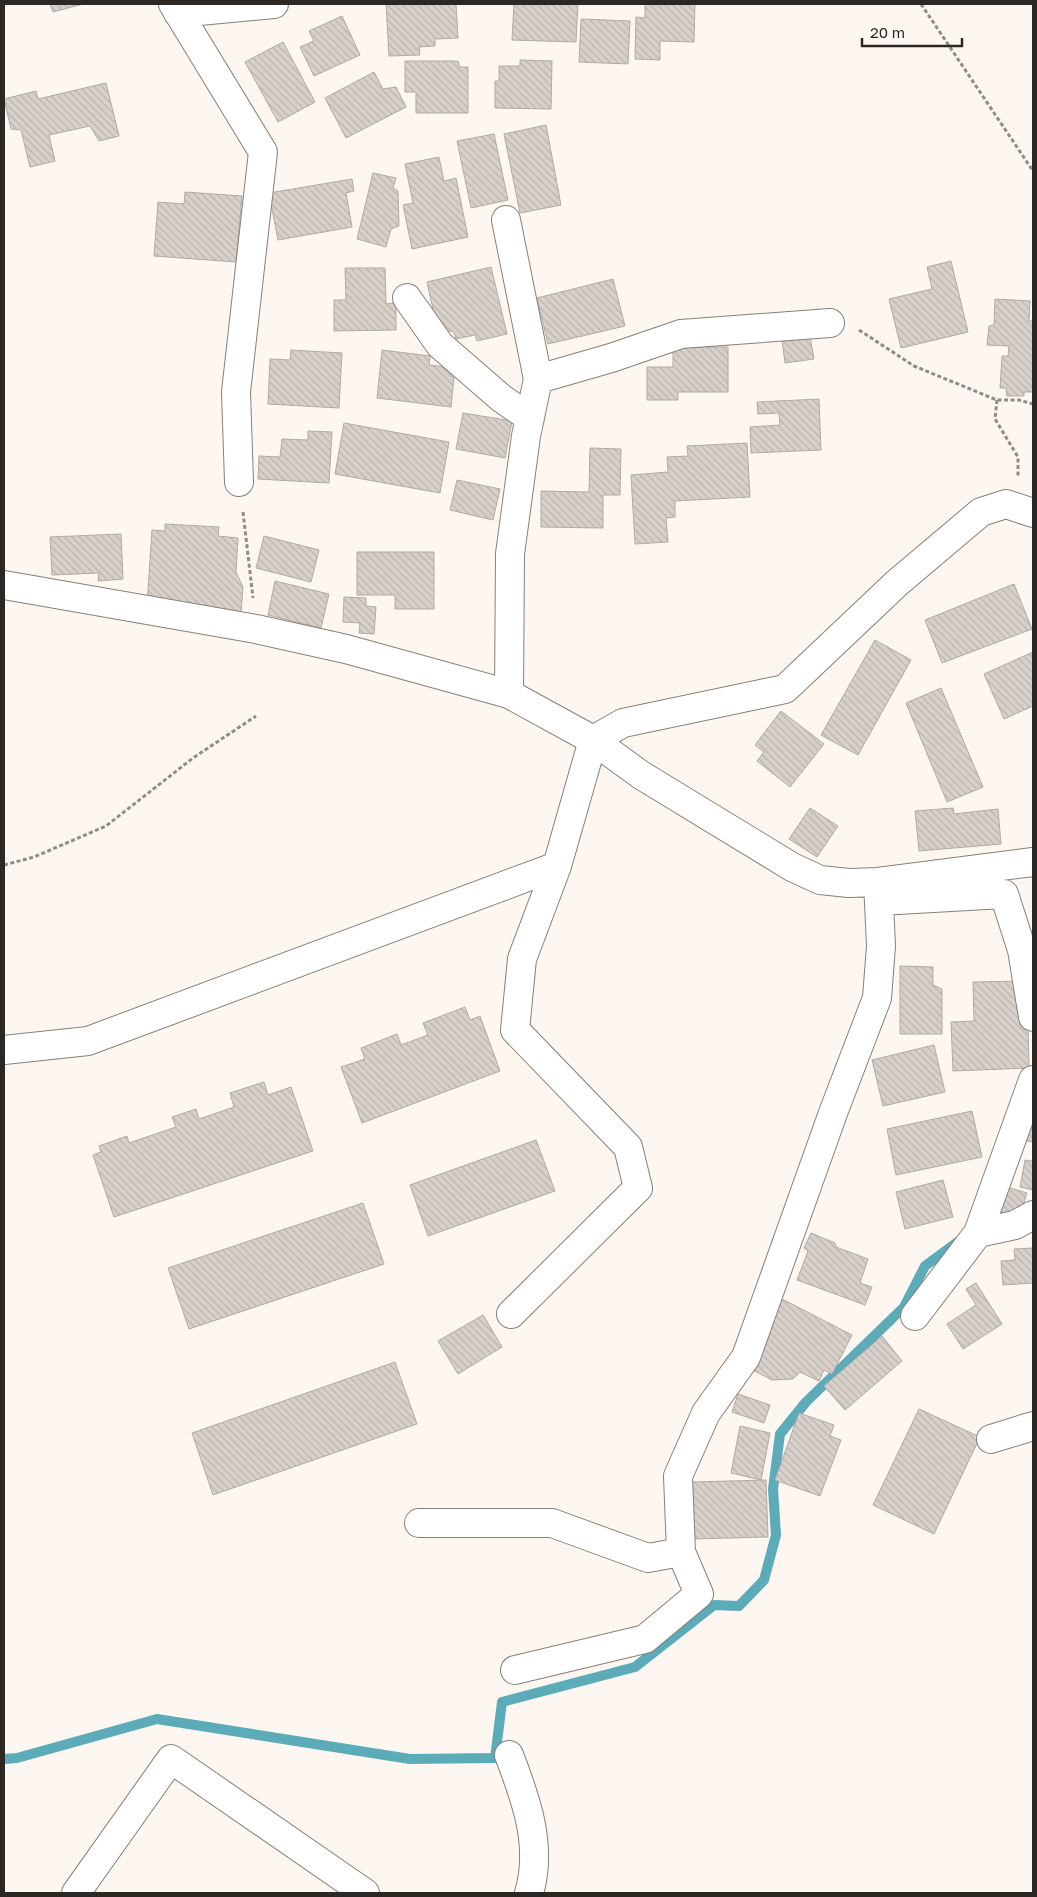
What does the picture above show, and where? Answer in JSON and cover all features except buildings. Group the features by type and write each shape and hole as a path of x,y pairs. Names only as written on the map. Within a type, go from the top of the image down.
{"street":[{"path":"239,482 236,392 263,152 176,8 274,4"},
{"path":"506,220 538,380 530,418 510,554 509,694"},
{"path":"407,298 440,345 501,398 530,418"},
{"path":"538,380 612,358 681,334 830,323"},
{"path":"511,1314 638,1188 628,1148 515,1030 522,958 557,866 592,740 623,723 784,689 897,583 981,512 1006,504 1033,513"},
{"path":"4,585 256,629 346,648 509,694 592,740 641,775 792,867 820,880 850,883 879,891 1004,894 1022,950 1033,1017"},
{"path":"879,891 1033,862"},
{"path":"4,1050 88,1041 557,866"},
{"path":"515,1670 645,1639 699,1594 681,1552 678,1476 706,1413 746,1357 833,1113 877,998 881,946 879,891"},
{"path":"915,1316 978,1233 1033,1080"},
{"path":"978,1233 1015,1225 1033,1215"},
{"path":"991,1439 1033,1426"},
{"path":"420,1523 552,1523 648,1558 681,1552"},
{"path":"509,1755 531,1818 534,1876 528,1893"},
{"path":"85,1890 171,1759 365,1893"}],"path":[{"path":"921,4 1033,171"},
{"path":"830,323 861,330 914,366 997,400 1019,400 1033,404"},
{"path":"997,400 995,419 1018,457 1018,486 1006,504"},
{"path":"239,482 256,629"},
{"path":"4,865 34,857 106,826 193,758 256,716"}],"waterway":[{"path":"4,1759 17,1758 157,1719 410,1759 495,1758 502,1702 635,1667 714,1605 739,1606 764,1580 776,1535 773,1489 780,1434 806,1402 904,1307 925,1266 959,1241"}]}
